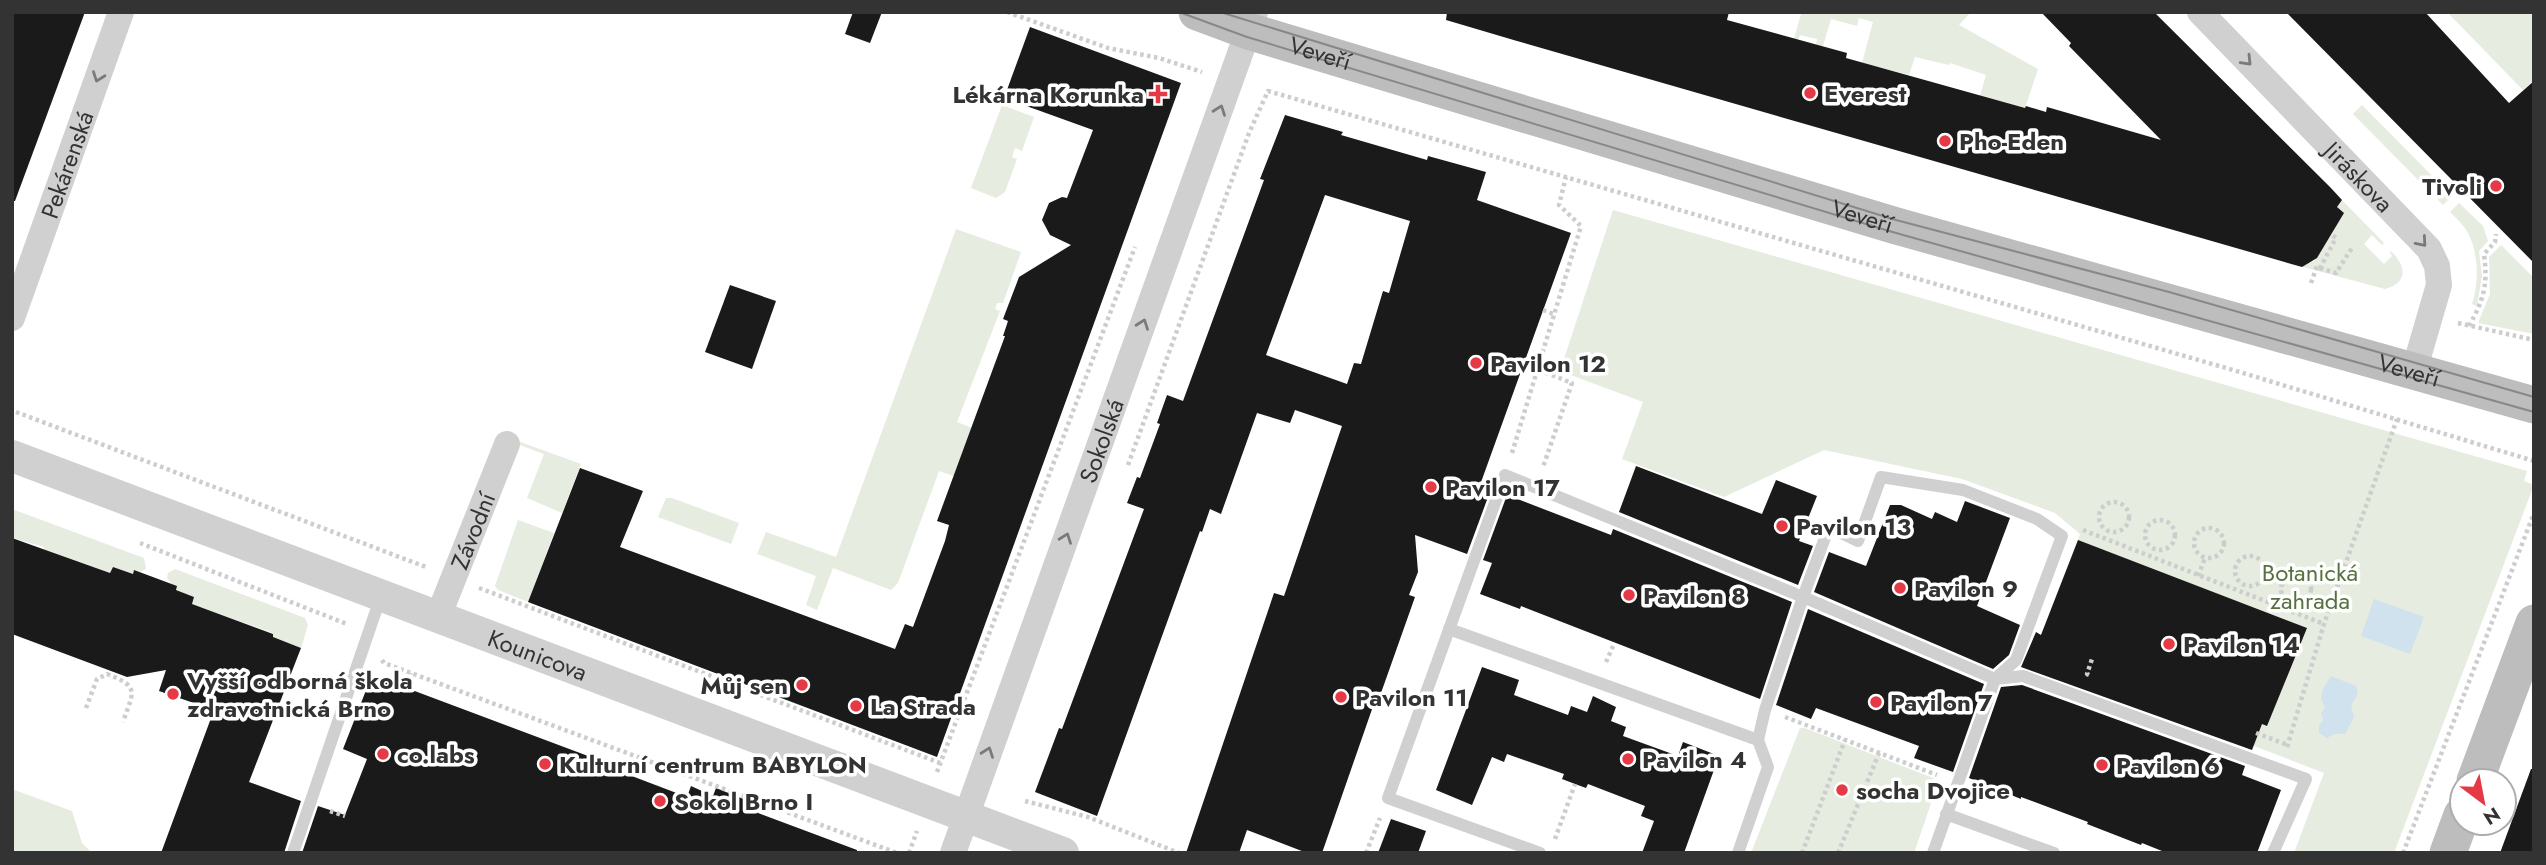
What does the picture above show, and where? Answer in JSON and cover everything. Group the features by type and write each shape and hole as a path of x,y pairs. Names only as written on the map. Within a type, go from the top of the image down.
{"main road":[{"name":"Veveří","path":"1197,12 1252,22 1893,225 2534,405"},
{"path":"2479,767 2534,623"}],"street":[{"name":"Pekárenská","path":"12,318 121,12"},
{"name":"Jiráskova","path":"2200,12 2429,249 2437,266 2439,285 2414,371"},
{"name":"Sokolská","path":"953,853 1252,22"},
{"name":"Závodní","path":"438,617 507,444"},
{"name":"Kounicova","path":"12,456 1063,853"}],"lane":[{"path":"1540,853 1388,798 1505,475 1995,679 2023,676 2306,779 2273,853"},
{"path":"1738,853 1768,766 1758,740 1765,710 1829,527 1858,541 1881,477 1963,490 2037,519 2063,536 2017,660 1995,679 1933,853"},
{"path":"293,853 381,596"},
{"path":"1449,629 1758,740"},
{"path":"1947,814 2054,853"}],"path":[{"path":"1007,12 1108,48 1159,58 1202,71 1198,84"},
{"path":"1124,474 1249,133 1268,91 2534,461"},
{"path":"1514,447 1581,226 1559,205 1566,177"},
{"path":"2496,233 2495,242 2484,254 2487,276 2483,301 2469,326 2534,340"},
{"path":"2320,268 2336,238 2331,234"},
{"path":"940,763 1138,240"},
{"path":"2311,283 2317,266 2336,272 2352,248"},
{"path":"1543,310 1556,314"},
{"path":"1536,487 1572,383 1539,370"},
{"path":"2284,758 2324,624 2397,419"},
{"path":"2112,502 2121,503 2128,510 2130,520 2120,532 2110,532 2105,530 2099,521 2101,510 2112,502"},
{"path":"2403,853 2534,513"},
{"path":"2153,521 2167,521 2176,533 2174,543 2166,550 2155,550 2147,544 2146,528 2153,521"},
{"path":"2212,527 2224,536 2225,545 2220,554 2205,558 2196,551 2194,541 2203,529 2212,527"},
{"path":"2063,536 2079,529 2324,624"},
{"path":"2107,539 2110,532"},
{"path":"138,542 369,632 384,663 897,853"},
{"path":"2153,557 2155,550"},
{"path":"2253,556 2264,564 2265,574 2256,586 2246,586 2237,579 2235,569 2243,557 2253,556"},
{"path":"2198,576 2205,558"},
{"path":"2298,573 2307,578 2311,592 2302,603 2291,604 2281,592 2282,582 2289,575 2298,573"},
{"path":"2243,593 2246,586"},
{"path":"2289,611 2291,604"},
{"path":"1605,666 1614,644"},
{"path":"408,688 411,673"},
{"path":"86,708 97,679 107,674 116,675 131,686 132,692 123,722"},
{"path":"1765,710 1958,783"},
{"path":"2252,732 2288,744"},
{"path":"1802,853 1845,740"},
{"path":"1838,853 1879,753"},
{"path":"1554,842 1575,784"},
{"path":"1366,853 1388,798"},
{"path":"1016,799 1088,817 1180,853"},
{"path":"909,853 914,840 921,843"}],"green space":[{"path":"1795,12 1971,12 1959,25 2038,69 2025,108 1980,96 1986,75 1950,63 1949,65 1915,57 1909,75 1862,63 1873,22 1859,18 1857,26 1831,19 1823,46 1816,45 1817,39 1800,35 1798,40 1794,39 1801,14"},
{"path":"2447,12 2534,12 2534,81 2523,90"},
{"path":"1002,105 1034,117 1022,151 1015,148 1012,157 1017,159 1005,192 996,198 971,188"},
{"path":"2362,105 2452,196 2443,205 2353,114"},
{"path":"2342,200 2384,243 2382,245 2372,235 2364,244 2384,264 2392,256 2391,251 2400,262 2403,273 2393,286 2385,289 2303,267 2307,259 2314,262 2334,229 2337,207"},
{"path":"2459,203 2483,226 2488,241 2479,251 2482,276 2477,306 2472,304 2477,278 2472,241 2450,212"},
{"name":"Botanická zahrada","path":"1613,210 2527,471 2524,481 2534,485 2394,853 2294,853 2324,773 2031,660 2080,534 2055,513 1962,479 1824,450 1724,497 1622,459 1643,402 1560,371"},
{"path":"956,229 1021,252 1003,303 997,303 995,309 1000,311 957,422 972,428 954,476 939,471 898,583 891,590 833,568 817,610 806,605 816,576 757,554 766,532 836,557"},
{"path":"2501,245 2534,278 2534,334 2478,323 2490,294 2489,257"},
{"path":"501,435 581,464 562,513 527,498 544,454 499,437"},
{"path":"666,498 739,523 731,544 658,517"},
{"path":"12,509 144,558 146,569 140,572 135,570 133,574 113,567 110,573 44,547 12,538"},
{"path":"518,520 554,533 528,602 498,590 495,586"},
{"path":"175,569 305,618 308,625 301,648 273,637 273,633 192,604 194,597 176,590 167,578 168,573"},
{"path":"1800,728 1933,778 1938,783 1914,853 1751,853"},
{"path":"12,789 72,811 82,843 92,853 12,853"}],"water":[{"path":"2374,599 2424,617 2410,654 2361,636"},
{"path":"2331,676 2356,686 2358,693 2351,706 2354,717 2345,734 2334,734 2327,738 2319,733 2319,726 2323,720 2321,713 2325,708 2321,699 2323,689"}],"building":[{"path":"12,12 85,12 15,201 12,201"},
{"path":"853,12 882,12 870,43 845,34"},
{"path":"1447,12 1729,12 1727,20 1847,53 1846,58 2025,108 2026,106 2046,112 2047,107 2161,140 2069,46 2071,43 2041,12 2154,12 2330,187 2342,200 2337,207 2344,213 2317,258 2302,267 1446,20"},
{"path":"2286,12 2425,12 2509,103 2534,81 2534,263"},
{"path":"1030,27 1181,83 937,757 528,602 580,468 643,491 620,547 895,649 905,624 913,627 945,541 949,525 937,521 1005,336 1008,321 1003,319 1019,277 1071,245 1050,235 1042,220 1049,203 1062,197 1067,198 1093,130 1004,98"},
{"path":"1285,115 1343,132 1341,135 1427,160 1428,156 1486,172 1477,200 1571,233 1480,485 1491,489 1467,554 1415,535 1418,572 1409,595 1415,597 1381,693 1378,692 1322,853 1307,853 1247,830 1239,853 1186,853 1274,593 1284,596 1342,426 1295,410 1290,423 1257,413 1221,514 1210,509 1202,532 1200,531 1097,816 1035,792 1059,728 1062,729 1144,509 1127,503 1137,477 1140,478 1160,424 1157,423 1167,395 1183,401 1264,180 1260,179","holes":["1325,195 1410,221 1389,293 1383,291 1361,364 1354,363 1347,384 1266,355"]},
{"path":"730,285 776,301 752,369 705,352"},
{"path":"1636,466 1762,514 1776,480 1817,496 1799,541 1813,546 1798,585 1619,512"},
{"name":"Pavilon 8","path":"1507,495 1611,535 1613,529 1792,602 1760,699 1521,606 1520,609 1480,594 1492,563 1483,560"},
{"name":"Pavilon 9","path":"1965,501 2010,518 1977,606 2020,625 2009,655 1993,669 1814,592 1829,552 1866,566 1890,505 1901,505 1932,519 1935,512 1957,522"},
{"path":"12,538 110,573 113,567 133,574 134,570 177,586 176,590 194,597 192,604 273,634 273,637 301,648 249,782 301,801 284,853 161,853 214,710 159,691 166,670 127,677 12,634"},
{"name":"Pavilon 14","path":"2078,540 2307,628 2267,726 2262,724 2252,750 2021,667 2036,632 2041,635"},
{"name":"Pavilon 7","path":"1808,609 1984,684 1953,772 1914,758 1919,746 1816,708 1811,719 1776,705"},
{"name":"Pavilon 4","path":"1482,667 1519,680 1514,695 1568,715 1571,706 1587,712 1593,696 1616,707 1611,721 1626,727 1623,736 1678,756 1683,742 1719,756 1684,853 1642,853 1654,821 1641,816 1645,806 1588,784 1586,788 1575,784 1562,779 1564,774 1507,754 1504,762 1492,757 1472,805 1436,790"},
{"path":"372,675 596,759 595,762 687,797 691,786 713,796 716,788 761,806 758,813 857,850 857,853 302,853 318,806 345,815 367,759 343,749"},
{"name":"Pavilon 6","path":"2022,685 2245,766 2242,775 2281,790 2257,853 2167,853 1969,778 2001,687"},
{"path":"2531,769 2534,769 2534,853 2500,853 2506,837 2518,837 2518,804"},
{"path":"1391,819 1426,831 1418,853 1378,853"}],"tram line":[{"path":"1179,12 1247,37 1889,231 2534,412"},
{"path":"1220,12 1896,220 2169,292 2534,397"}],"place":[{"name":"Everest","path":"1810,93"},
{"name":"Lékárna Korunka","path":"1158,94"},
{"name":"Pho-Eden","path":"1945,141"},
{"name":"Tivoli","path":"2496,186"},
{"name":"Pavilon 12","path":"1476,363"},
{"name":"Pavilon 17","path":"1431,487"},
{"name":"Pavilon 13","path":"1782,526"},
{"name":"Pavilon 9","path":"1900,588"},
{"name":"Pavilon 8","path":"1629,595"},
{"name":"Pavilon 14","path":"2169,644"},
{"name":"Můj sen","path":"802,685"},
{"name":"Vyšší odborná škola zdravotnická Brno","path":"173,694"},
{"name":"Pavilon 11","path":"1341,697"},
{"name":"Pavilon 7","path":"1876,702"},
{"name":"La Strada","path":"856,706"},
{"name":"co.labs","path":"383,754"},
{"name":"Pavilon 4","path":"1628,759"},
{"name":"Kulturní centrum BABYLON","path":"545,764"},
{"name":"Pavilon 6","path":"2102,765"},
{"name":"socha Dvojice","path":"1842,790"},
{"name":"Sokol Brno I","path":"660,801"}]}
